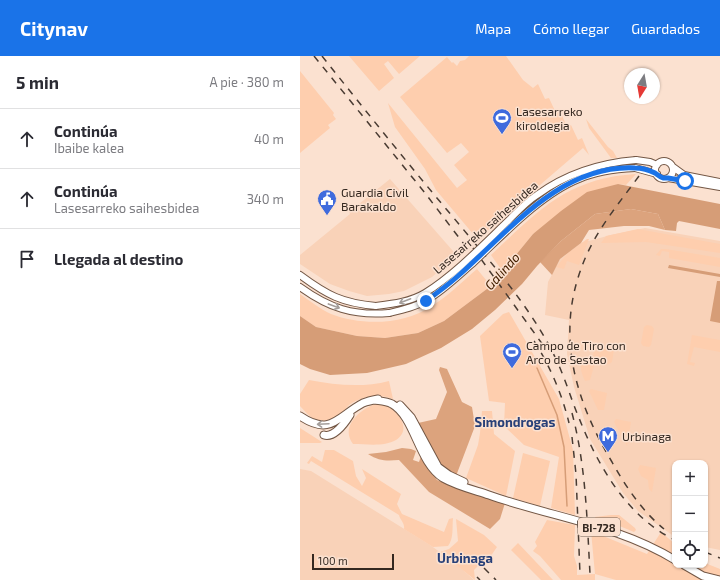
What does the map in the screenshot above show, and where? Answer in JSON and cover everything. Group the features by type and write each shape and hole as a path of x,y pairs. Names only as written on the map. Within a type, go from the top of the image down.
{"main road":[{"name":"Lasesarreko saihesbidea","path":"300,275 321,291 339,299 357,304 376,306 399,303 424,293 453,272 536,195 556,183 578,172 616,162 636,160 650,162 657,165"},
{"path":"720,182 684,175 670,163 665,161 660,162 656,169 657,174 663,178 720,187"},
{"path":"668,178 673,173 673,167"},
{"name":"Lasesarreko saihesbidea","path":"300,287 316,298 335,307 354,312 375,314 404,310 426,301 457,278 536,206 557,190 578,179 597,172 614,169 635,168 657,174"},
{"name":"BI-728","path":"303,420 316,425 326,425 338,421 364,403 374,400 392,404 402,413 429,464 439,475 453,482 519,505 627,536 672,558"},
{"name":"BI-728","path":"324,435 327,436 334,434 351,412"},
{"path":"689,568 703,576 720,580"}],"shaded area":[{"path":"349,56 420,56 399,74 388,61 384,64 394,78 379,91"},
{"name":"Lasesarreko kiroldegia","path":"469,56 506,56 523,80 533,88 538,84 545,99 549,98 556,113 560,111 567,127 571,125 578,140 582,138 589,155 583,148 490,228 479,241 436,190 425,169 395,127 388,103 457,188 467,180 454,165 469,152 461,143 447,153 400,97 447,57 457,66 460,61 465,60"},
{"path":"300,71 334,113 333,115 336,119 328,125 330,128 300,153"},
{"path":"586,119 608,147 613,151 617,158 611,158 589,128"},
{"path":"636,174 626,185 618,184 533,234 515,256 505,275 491,255 539,211 572,190 591,182 612,177"},
{"path":"390,179 453,251 453,259 432,277 404,291 367,296 330,284 300,264 300,255 350,214 349,212"},
{"path":"618,184 720,204 720,229 679,221 677,223 676,231 665,230 658,214 631,209 595,214 561,241 522,284 495,310 472,329 441,348 406,364 367,373 330,375 310,369 300,364 300,316 316,327 357,336 385,338 418,333 444,321 507,274 515,256 533,234 561,211 587,192"},
{"path":"631,209 658,214 665,230 649,226 624,226 589,230 581,243 560,259 552,275 540,262 561,241 595,214"},
{"path":"645,228 720,241 720,550 708,548 708,460 672,460 672,535 638,511 623,493 590,439 574,387 567,354 569,320 545,315 548,282 560,259 581,243"},
{"path":"638,229 720,244 720,253 646,242 601,243 606,236"},
{"path":"589,239 579,265 567,261 564,269 556,267 568,253"},
{"path":"661,249 720,258 720,267 669,258 669,252 662,251 660,256 656,255"},
{"path":"669,265 720,274 720,277 668,268"},
{"path":"477,269 491,286 444,321 418,333 385,338 357,336 316,327 300,316 300,294 327,312 343,318 369,322 383,322 409,317 438,302"},
{"path":"717,281 720,281 720,323 710,321"},
{"path":"509,312 559,399 573,450 575,515 551,508 559,457 524,445 504,426 505,403 489,401 480,336 503,314"},
{"path":"647,325 652,326 654,329 651,345 649,347 643,346 641,343 644,327"},
{"path":"692,335 720,340 720,352 694,347 690,362 695,363 694,366 687,364"},
{"path":"602,346 614,349 612,362 609,364 595,363 590,380 585,381 581,370 581,365 584,361 592,362 594,351 601,352"},
{"path":"440,367 447,369 462,402 472,407 475,426 456,476 443,468 418,423 436,419 447,392 439,370"},
{"path":"309,380 349,385 389,381 393,399 382,396 370,396 359,399 332,419 320,421 310,416 300,406 300,394"},
{"path":"591,389 607,393 604,410 598,410 589,391"},
{"path":"375,404 382,404 396,412 403,426 401,436 386,444 353,444 350,438 350,425 363,410"},
{"path":"482,411 492,411 494,434 515,451 506,496 466,478 478,445"},
{"path":"616,419 631,422 627,446 614,422"},
{"path":"300,428 322,442 300,443"},
{"path":"402,448 416,451 413,460 419,462 421,456 424,463 437,480 462,490 505,503 500,519 490,529 429,492 399,460 383,460 368,454"},
{"path":"325,450 334,450 353,461 356,476 362,486 366,478 362,469 401,494 397,504 402,514 444,532 449,519 453,518 452,536 448,546 433,547 404,529 404,525 399,515 311,461 309,464 307,463 312,456 322,462"},
{"path":"523,453 550,461 540,506 513,498"},
{"path":"640,465 656,468 652,492 649,489 648,480 641,476 638,469"},
{"path":"300,469 311,471 430,545 455,563 474,580 300,580"},
{"path":"619,515 636,530 634,532 609,522 609,524 597,523 595,517"},
{"path":"456,519 484,535 497,547 488,560 482,562 474,570 475,580 440,552 449,549 458,541"},
{"path":"547,520 575,525 574,556 577,566 577,575 595,574 595,580 561,580 540,556 533,551 537,546 535,542"},
{"path":"591,531 647,554 661,532 672,541 672,568 708,568 708,564 720,569 720,580 616,580 595,574"},
{"path":"518,543 553,580 541,580 511,550"}],"waterway":[{"path":"537,368 557,415 564,447 567,506"}],"railway":[{"path":"314,56 425,193 473,256"},
{"path":"322,56 522,302 546,339 556,359 579,418 595,454 605,472 616,488 642,518 672,538"},
{"path":"639,176 606,221 586,256 574,294 570,319 570,344 580,392 588,416 599,439 617,471 635,498 664,529"},
{"path":"473,248 543,345"},
{"path":"534,341 555,380 569,423"},
{"path":"572,413 577,433 583,473 587,513 590,574"},
{"path":"572,437 576,474 580,574"},
{"path":"708,553 720,558"},
{"path":"484,568 496,580"},
{"path":"477,577 480,580"}],"place":[{"name":"Lasesarreko kiroldegia","path":"502,135"},
{"name":"Guardia Civil Barakaldo","path":"327,216"},
{"name":"Campo de Tiro con Arco de Sestao","path":"512,369"},
{"name":"Urbinaga","path":"608,453"}],"district":[{"name":"Simondrogas","path":"515,422"},
{"name":"Urbinaga","path":"465,558"}],"route":[{"path":"426,301 457,278 541,201 557,190 578,179 597,172 614,169 635,168 646,170 663,178 685,181"}],"water label":[{"name":"Galindo","path":"502,271"}]}
